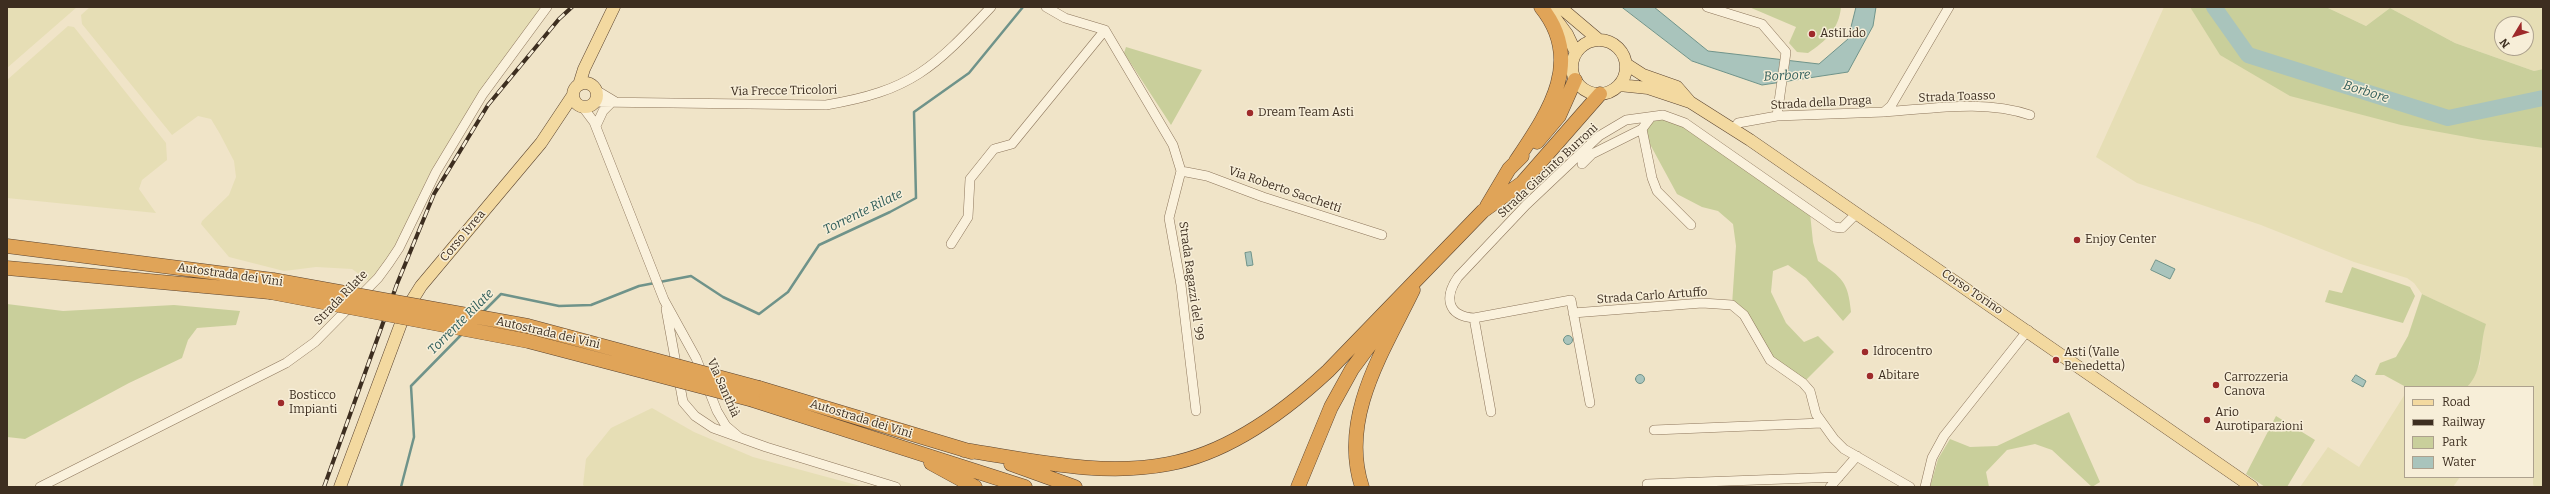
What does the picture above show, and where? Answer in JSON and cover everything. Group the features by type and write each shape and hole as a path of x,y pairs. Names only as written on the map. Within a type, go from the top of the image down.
{"highway":[{"path":"964,450 1068,466 1094,468 1168,465 1199,456 1245,434 1302,394 1418,280 1483,211 1540,125 1560,80 1562,58 1558,39 1548,15 1541,7"},
{"path":"1516,161 1545,134 1559,116 1575,80"},
{"path":"1483,211 1522,183 1600,94"},
{"name":"Autostrada dei Vini","path":"7,246 528,326 756,394 1019,466 1075,487"},
{"name":"Autostrada dei Vini","path":"7,268 272,286"},
{"path":"1298,487 1323,424 1352,369 1418,280"},
{"path":"1362,487 1356,454 1362,401 1418,280"},
{"name":"Autostrada dei Vini","path":"756,394 802,415 1025,487"},
{"path":"802,415 830,430 929,462 975,487"}],"main road":[{"path":"1546,7 1567,34 1576,52"},
{"path":"1560,7 1599,40 1614,44 1624,56 1626,72 1619,85 1612,91 1600,94 1586,91 1575,80 1572,66 1576,52 1582,46 1599,40"},
{"name":"Corso Ivrea","path":"583,100 589,63 611,10"},
{"name":"Corso Ivrea","path":"340,487 383,368 406,310 421,286 541,143 561,115 583,100 597,95 594,88 589,63"},
{"name":"Corso Torino","path":"1626,64 1643,74 1677,87 1690,102"},
{"path":"583,100 586,83 594,88"},
{"name":"Corso Torino","path":"1619,85 1648,88 1690,102 1734,129 2028,330 2252,487"}],"street":[{"name":"Strada Rilate","path":"40,487 286,363 316,342 378,278 389,263 410,226 436,172 475,106 547,7"},
{"name":"Via Frecce Tricolori","path":"583,100 615,102 826,105 863,99 902,84 923,72 950,51 991,7"},
{"path":"1046,7 1065,18 1105,30 1172,145 1181,171"},
{"path":"1707,7 1762,24 1786,52 1777,116"},
{"name":"Strada della Draga","path":"1734,129 1738,123 1777,116 1884,112 1890,106 1948,7"},
{"path":"951,244 968,217 970,179 994,149 1012,144 1105,30"},
{"path":"594,88 615,102 603,111 595,124"},
{"name":"Via Santhià","path":"583,100 595,124 664,300 696,358 717,411 726,426 740,437"},
{"name":"Strada Toasso","path":"1884,112 1981,106 2012,108 2030,115"},
{"name":"Strada Giacinto Burroni","path":"1474,318 1464,317 1454,310 1448,298 1450,288 1458,277 1526,205 1599,136 1626,120 1663,114 1685,123 1834,227 1842,228 1857,214"},
{"path":"1582,164 1592,154 1642,129 1651,117"},
{"path":"1642,129 1652,178 1657,191 1691,224"},
{"name":"Via Roberto Sacchetti","path":"1181,171 1206,176 1263,197 1382,235"},
{"name":"Strada Ragazzi del '99","path":"1181,171 1169,218 1181,285 1196,411"},
{"name":"Via Santhià","path":"664,300 683,402 695,416 713,428 740,437"},
{"path":"1491,412 1474,318 1571,300 1590,403"},
{"name":"Strada Carlo Artuffo","path":"1573,313 1702,303 1732,305 1744,315 1770,360 1803,382 1810,391 1816,414 1844,449 1910,487"},
{"path":"1924,487 1932,458 1944,436 2028,330"},
{"path":"1654,430 1822,423"},
{"path":"740,437 896,487"},
{"path":"1830,487 1857,456"},
{"path":"1647,484 1839,477"}],"shaded area":[{"path":"7,7 77,7 7,68"},
{"path":"90,7 547,7 479,93 429,175 395,249 369,281 352,269 316,267 284,271 229,257 201,224 202,221 229,195 236,177 234,161 220,134 211,119 198,116 172,135 82,24 81,15"},
{"path":"2164,7 2190,7 2195,12 2483,140 2543,148 2543,487 2534,487 2533,484 2534,386 2468,386 2480,364 2482,336 2485,324 2422,294 2414,283 2407,278 2354,262 2261,225 2137,183 2096,157"},
{"path":"2326,7 2543,7 2543,69 2534,71 2455,43 2390,8 2366,26"},
{"path":"68,26 74,27 166,143 167,160 142,180 139,189 156,213 7,198 7,80"},
{"path":"2404,396 2404,478 2459,478 2453,487 2300,487 2328,447 2359,467"},
{"path":"652,408 694,432 753,457 864,487 585,487 583,485 586,459 611,428"}],"green space":[{"name":"AstiLido","path":"1749,7 1841,7 1838,22 1830,34 1808,53 1797,52 1789,43 1796,27"},
{"path":"2190,7 2326,7 2366,26 2390,8 2455,43 2534,71 2543,69 2543,148 2483,140 2401,125 2290,96 2220,55"},
{"path":"1126,47 1202,70 1171,125 1124,53"},
{"path":"1651,117 1685,123 1810,213 1813,242 1818,261 1838,276 1846,287 1851,312 1843,321 1806,278 1788,265 1773,271 1771,292 1786,323 1804,342 1818,336 1834,352 1803,383 1770,360 1732,305 1736,246 1733,224 1718,211 1702,207 1677,194 1645,135"},
{"path":"2352,267 2410,287 2415,296 2403,323 2325,302 2329,290 2342,293"},
{"path":"2422,294 2486,324 2479,365 2468,386 2404,386 2384,375 2375,375 2380,363 2396,357 2408,336"},
{"path":"7,304 63,311 174,305 240,311 236,325 197,328 188,340 182,358 129,383 25,439 7,437"},
{"path":"2069,412 2100,482 2092,487 2052,450 2035,444 2007,450 1986,472 1989,487 1930,487 1938,459 1950,439 1970,447 1997,446"},
{"path":"2276,416 2315,440 2287,487 2265,487 2246,474"}],"water":[{"path":"1622,7 1654,7 1708,51 1819,64 1848,39 1856,7 1876,7 1873,26 1848,72 1762,85 1692,61"},
{"path":"1251,252 1253,265 1247,266 1245,253"},
{"path":"2156,260 2175,269 2170,279 2151,270"},
{"path":"1568,335 1573,340 1568,345 1563,340"},
{"path":"1640,374 1645,379 1640,384 1635,379"},
{"path":"2356,375 2366,381 2363,387 2352,381"}],"waterway":[{"name":"Torrente Rilate","path":"482,313 501,294 559,306 591,305 639,286 691,276 723,297 759,314 788,292 819,245 890,212 916,198 914,112 969,73 1023,7"},
{"name":"Borbore","path":"2214,7 2248,55 2448,118 2543,98"},
{"name":"Torrente Rilate","path":"401,487 414,437 411,386 462,334"}],"railway":[{"path":"324,487 397,284 434,194 488,105 559,19 572,7"}],"place":[{"name":"AstiLido","path":"1812,34"},
{"name":"Dream Team Asti","path":"1250,113"},
{"name":"Enjoy Center","path":"2077,240"},
{"name":"Idrocentro","path":"1865,352"},
{"name":"Asti (Valle Benedetta)","path":"2056,360"},
{"name":"Abitare","path":"1870,376"},
{"name":"Carrozzeria Canova","path":"2216,385"},
{"name":"Bosticco Impianti","path":"281,403"},
{"name":"Ario Aurotiparazioni","path":"2207,420"}]}
